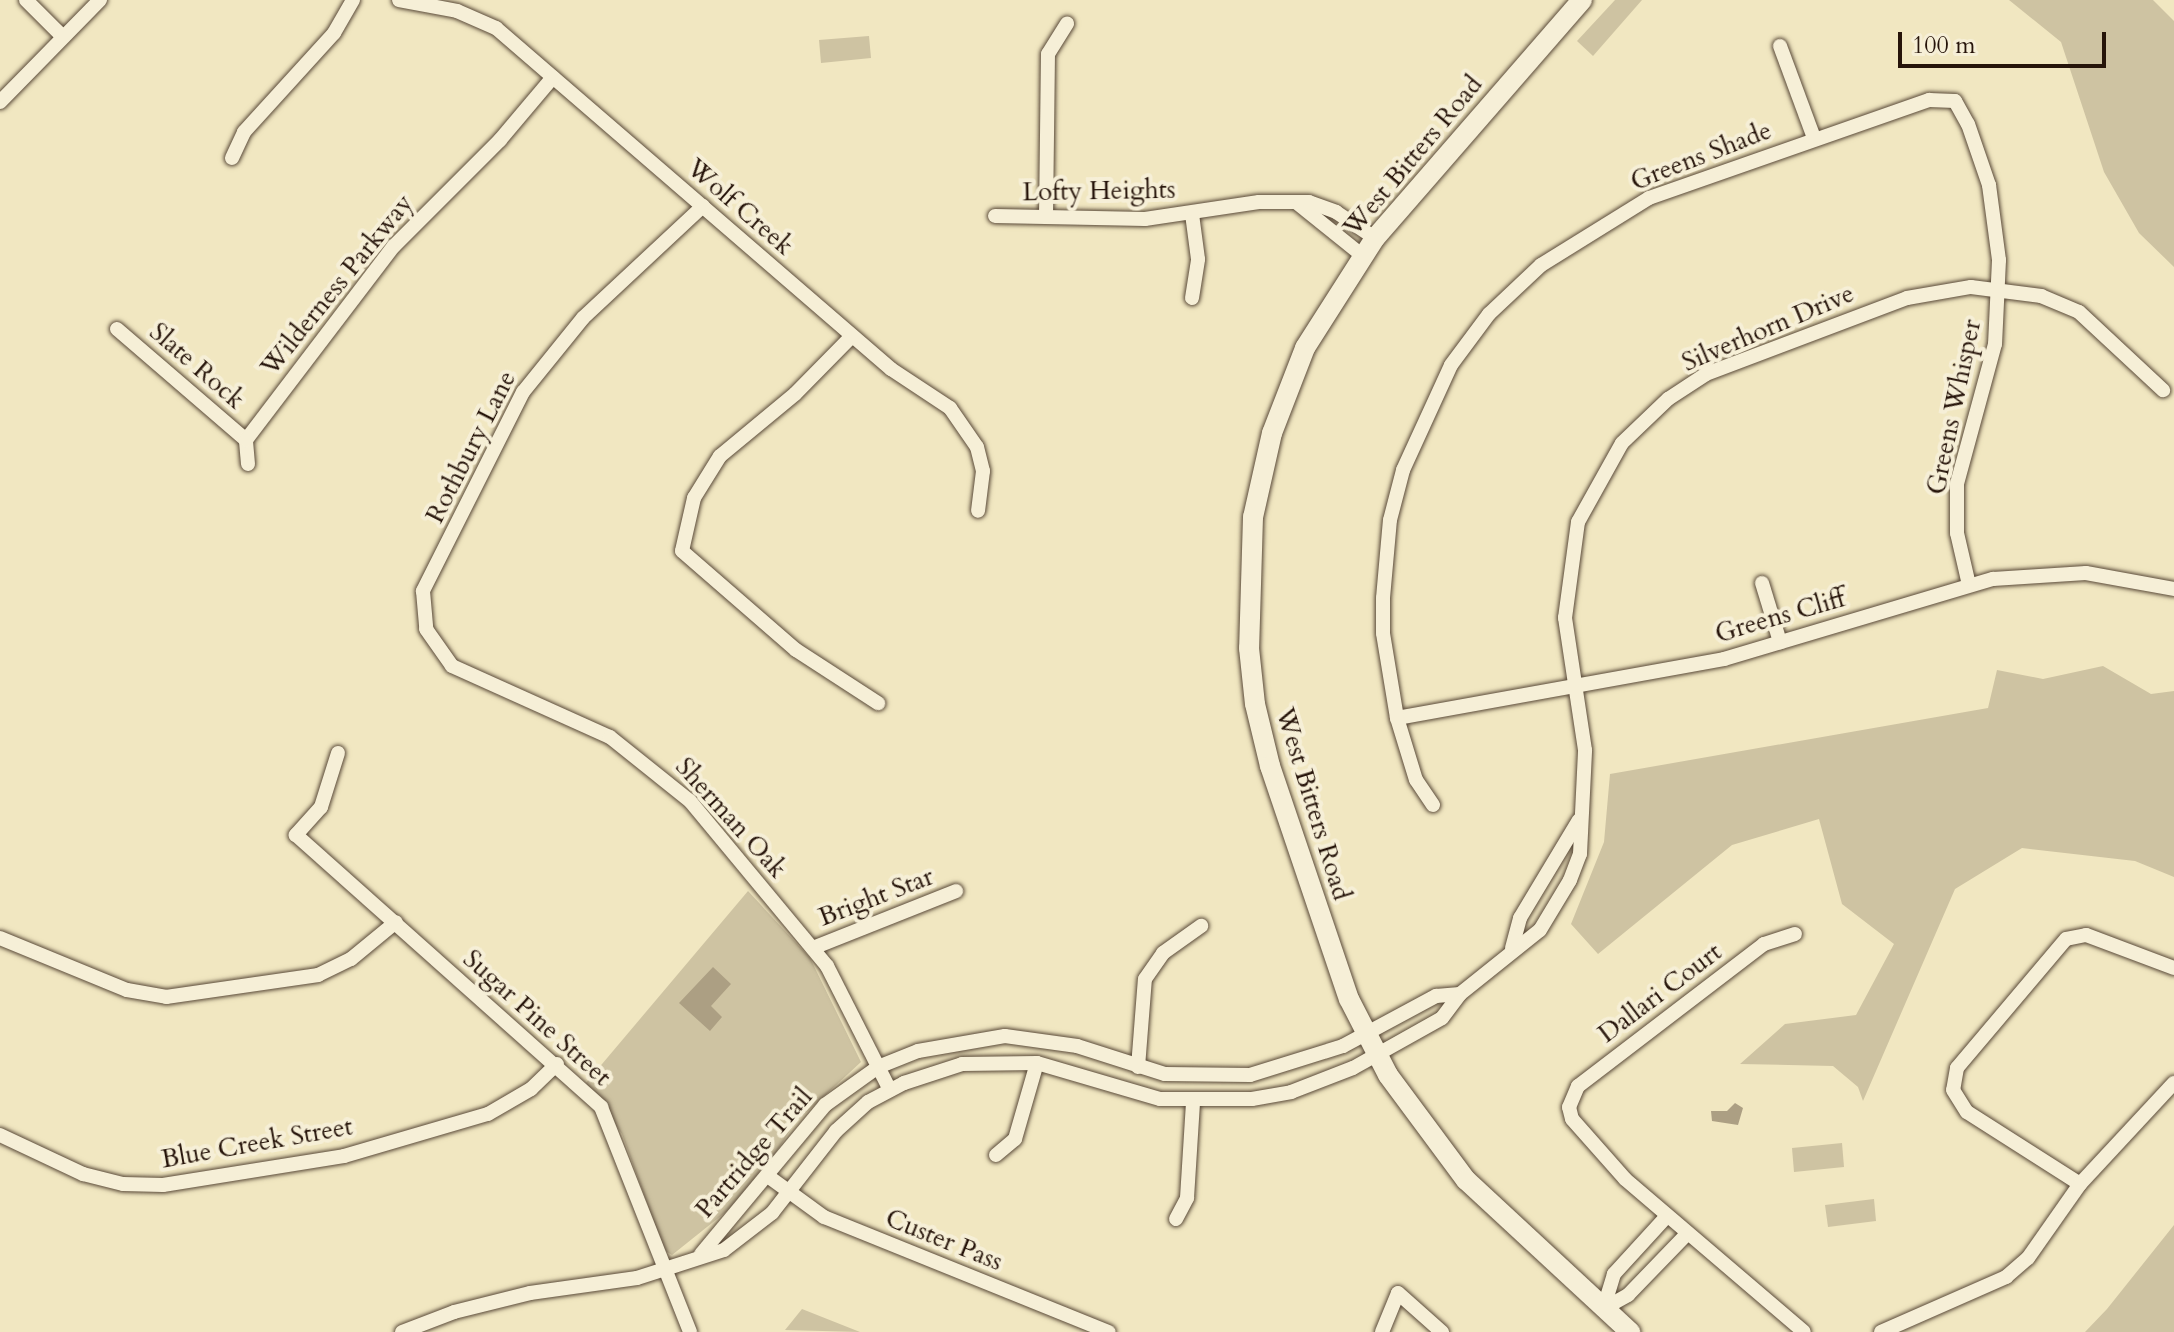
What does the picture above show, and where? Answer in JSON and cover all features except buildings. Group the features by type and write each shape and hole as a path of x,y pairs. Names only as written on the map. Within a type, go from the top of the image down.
{"main road":[{"name":"West Bitters Road","path":"1582,0 1375,238 1335,295 1286,393 1259,487 1247,584 1255,704 1270,766 1349,999 1366,1034 1423,1128 1466,1180 1630,1332"}],"street":[{"path":"26,0 62,36"},
{"path":"0,102 100,0"},
{"path":"232,158 244,132 334,33 353,0"},
{"name":"Wolf Creek","path":"399,0 484,21 852,336 965,423 983,471 978,511"},
{"path":"1046,217 1048,54 1067,24"},
{"path":"1780,46 1814,138"},
{"name":"Wilderness Parkway","path":"246,440 394,246 500,140 553,77"},
{"name":"Greens Shade","path":"1433,805 1416,780 1397,718 1383,633 1390,520 1417,431 1451,365 1489,314 1541,265 1580,237 1649,198 1904,105 1955,101"},
{"name":"Greens Whisper","path":"1955,101 1989,185 2000,289 1983,402 1957,484 1957,533 1969,585"},
{"name":"Lofty Heights","path":"995,216 1145,219 1259,202 1297,203 1375,238"},
{"name":"Rothbury Lane","path":"426,629 423,591 523,392 583,318 664,247 703,206"},
{"path":"1192,214 1198,259 1192,298"},
{"name":"Lofty Heights","path":"1321,214 1363,256"},
{"name":"Silverhorn Drive","path":"1377,1054 1442,1018 1460,994 1512,948 1540,930 1580,854 1579,820 1585,750 1578,687 1565,618 1578,522 1602,471 1644,420 1706,374 1847,320 1942,289 2000,289 2041,296 2079,312 2163,390"},
{"name":"Slate Rock","path":"117,329 246,440"},
{"path":"852,336 795,394 720,456 694,498 682,551 796,650 878,703"},
{"path":"246,440 248,464"},
{"name":"Greens Cliff","path":"1397,718 1724,659 1969,585 2023,575 2086,573 2174,589"},
{"path":"1762,583 1780,642"},
{"name":"Sherman Oak","path":"426,629 452,666 568,714 654,767 690,801 813,948 890,1090"},
{"name":"Sugar Pine Street","path":"338,753 321,807 296,835 557,1064 601,1107 614,1130 690,1332"},
{"name":"Silverhorn Drive","path":"1512,948 1520,918 1579,820"},
{"path":"1541,880 1563,891"},
{"name":"Bright Star","path":"813,948 956,891"},
{"path":"0,938 127,990 166,997 318,975 351,959 396,922"},
{"path":"1138,1067 1145,979 1163,953 1201,926"},
{"name":"Dallari Court","path":"1667,1216 1625,1179 1572,1119 1569,1107 1578,1086 1764,944 1795,934"},
{"path":"2080,1184 1967,1112 1953,1090 1957,1068 2066,939 2086,935 2174,968"},
{"name":"Silverhorn Drive","path":"1366,1034 1436,996 1460,994"},
{"name":"Partridge Trail","path":"701,1254 769,1177 825,1105 878,1067 918,1051 978,1038 1041,1039 1077,1046 1138,1067 1195,1078 1250,1075 1302,1061 1366,1034"},
{"path":"1070,1069 1077,1046"},
{"name":"Partridge Trail","path":"402,1332 530,1293 666,1270 701,1254 724,1250 752,1231 836,1131 890,1090 962,1064 1037,1063 1070,1069 1160,1099 1193,1103 1291,1092 1377,1054"},
{"path":"996,1155 1015,1139 1037,1063"},
{"name":"Blue Creek Street","path":"0,1135 102,1180 163,1185 344,1156 488,1114 531,1089 557,1064"},
{"path":"1881,1332 2006,1277 2028,1258 2080,1184 2174,1083"},
{"path":"1176,1219 1187,1198 1193,1103"},
{"name":"Custer Pass","path":"769,1177 824,1217 1109,1332"},
{"path":"1603,1309 1614,1274 1667,1216 1804,1332"},
{"path":"1603,1309 1628,1295 1687,1234"},
{"path":"1382,1332 1398,1293 1442,1332"}],"shaded area":[{"path":"1615,0 1642,0 1593,56 1577,41"},
{"path":"2009,0 2153,0 2174,21 2174,267 2139,233 2104,172 2061,42"},
{"path":"869,36 871,58 821,63 819,40"},
{"path":"2103,666 2151,694 2174,691 2174,877 2135,861 2022,848 1955,889 1863,1101 1858,1087 1833,1066 1740,1064 1785,1024 1856,1015 1894,944 1842,904 1819,819 1732,845 1598,954 1571,924 1604,842 1610,774 1988,708 1997,670 2043,679"},
{"path":"748,891 810,958 861,1062 795,1123 760,1177 732,1207 672,1255 664,1250 622,1134 586,1083"},
{"path":"713,967 731,984 711,1006 722,1017 710,1031 679,1003"},
{"path":"1735,1103 1743,1108 1738,1125 1712,1121 1711,1111 1727,1111"},
{"path":"1842,1143 1844,1167 1794,1172 1792,1148"},
{"path":"1874,1199 1876,1221 1828,1227 1825,1205"},
{"path":"2174,1225 2174,1332 2085,1332 2107,1309"},
{"path":"802,1309 860,1332 785,1330"}]}
